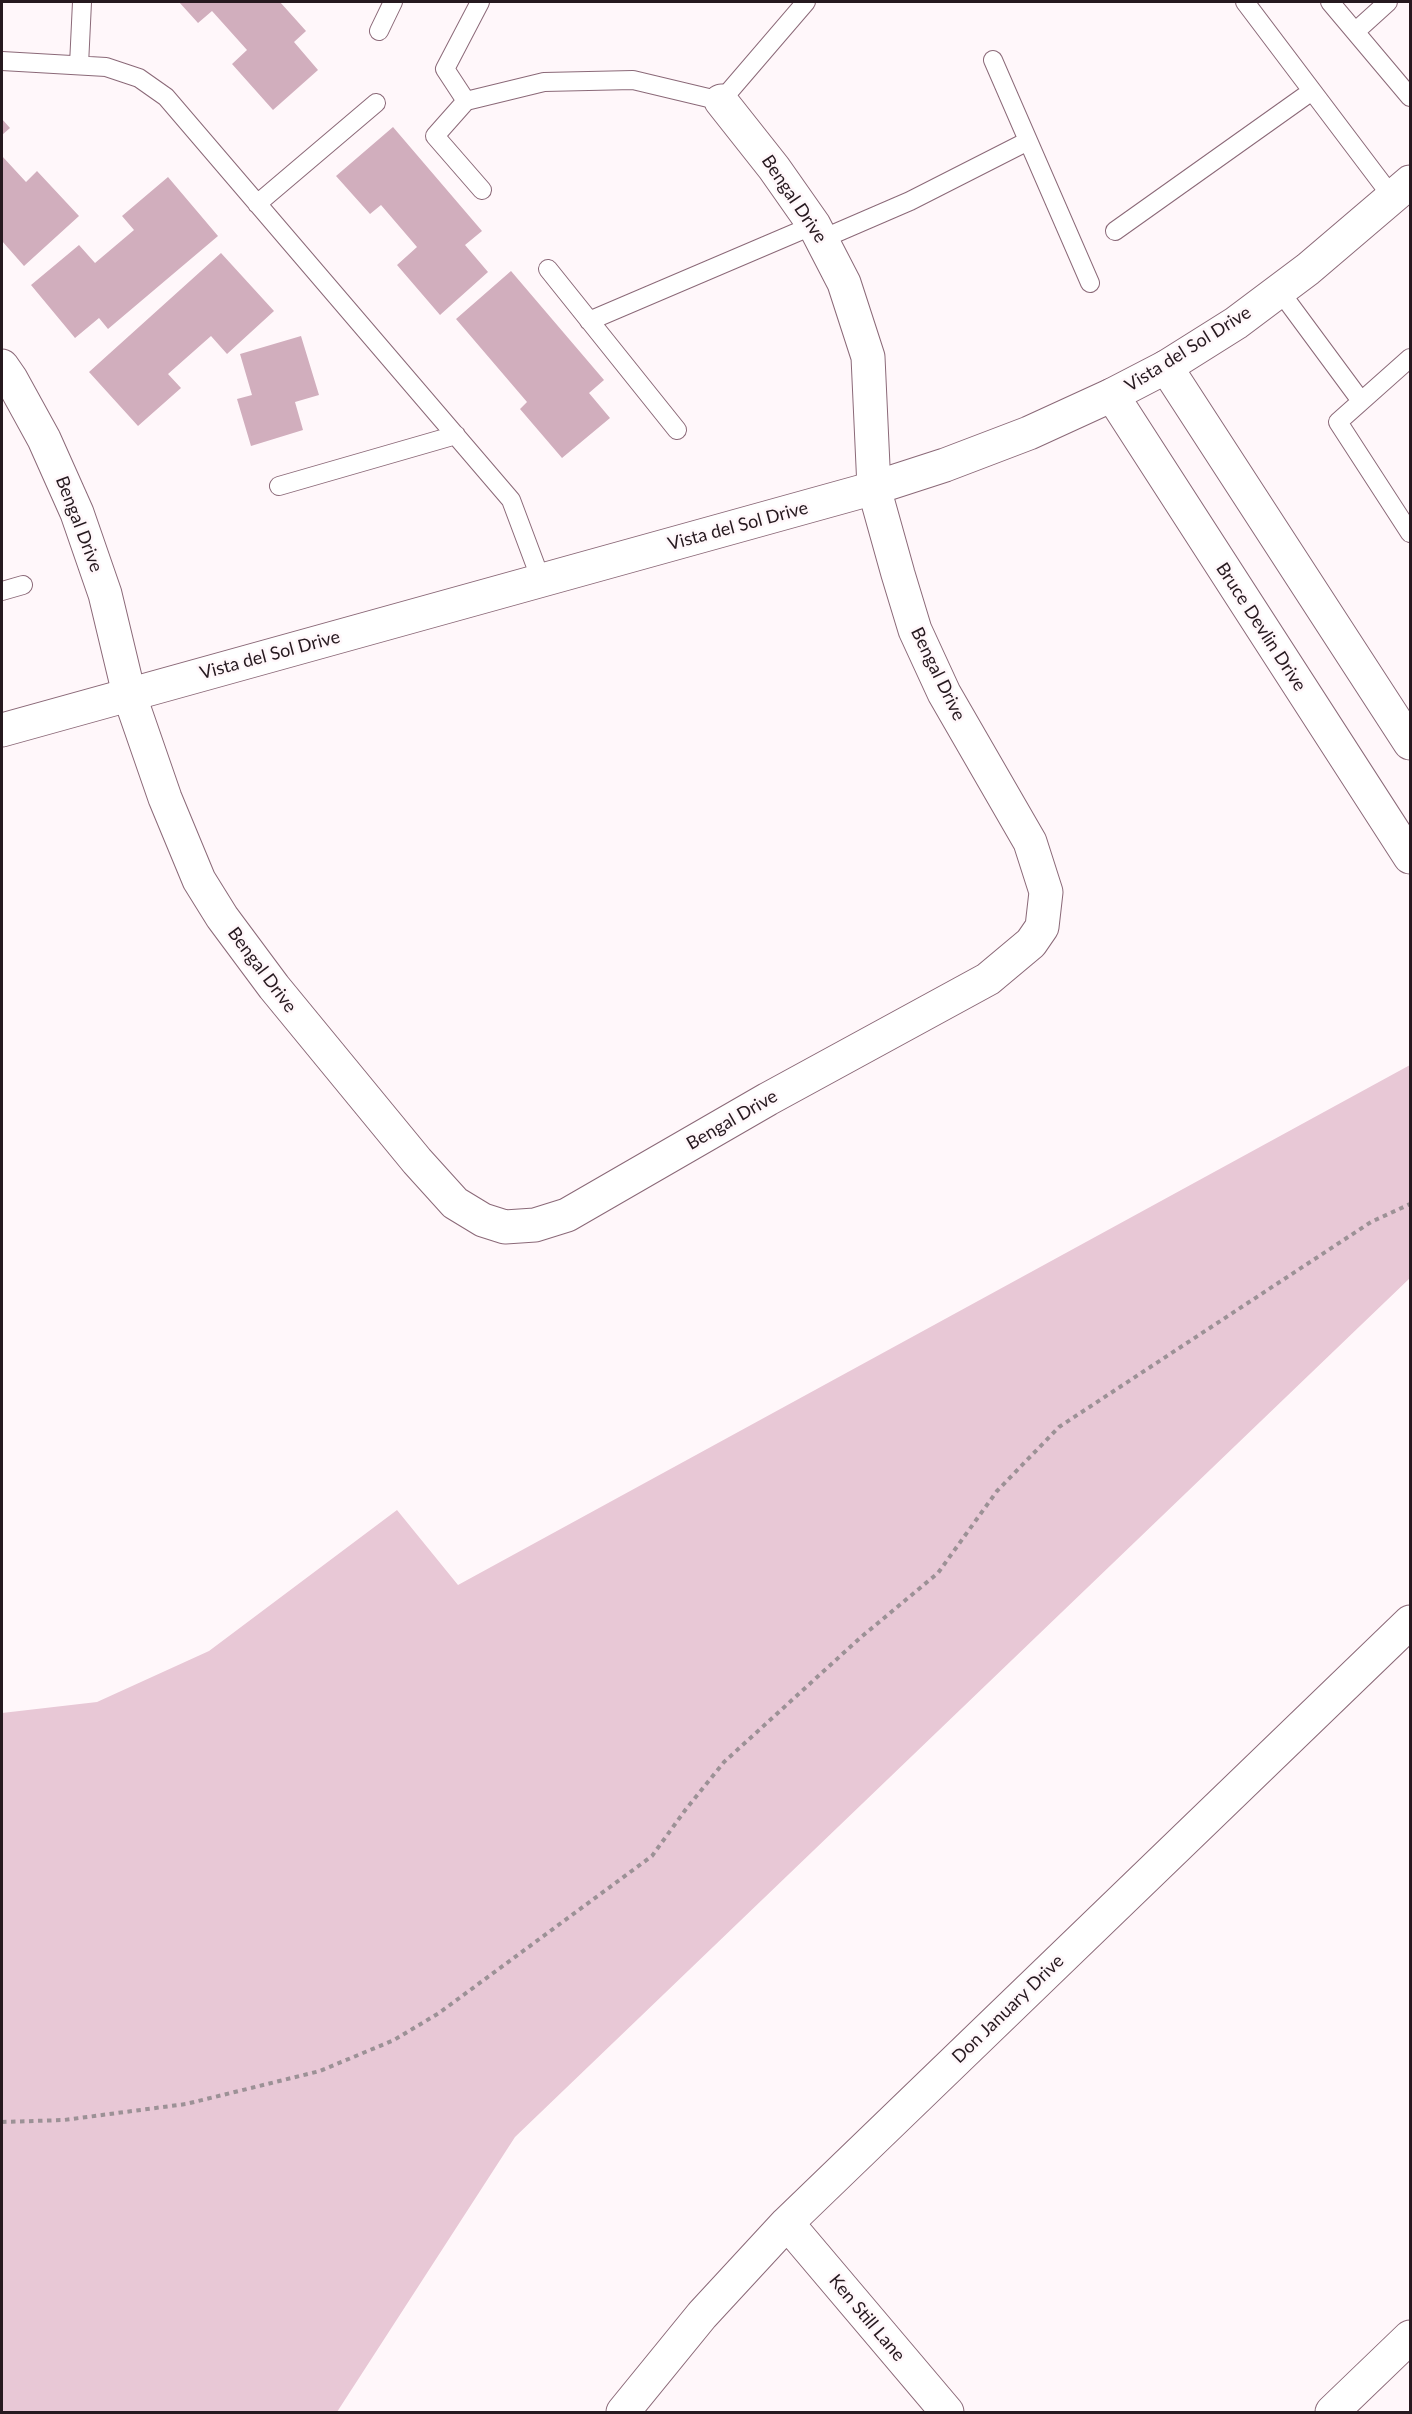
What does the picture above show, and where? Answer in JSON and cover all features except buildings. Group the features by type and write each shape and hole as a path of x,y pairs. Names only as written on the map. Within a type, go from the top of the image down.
{"street":[{"name":"Bengal Drive","path":"2,366 44,439 77,513 105,594 129,694 165,798 200,880 222,917 274,987 417,1161 455,1203 483,1220 505,1227 535,1225 567,1215 768,1100 988,979 1031,943 1042,927 1046,892 1030,842 944,693 915,630 874,488 868,357 844,283 818,232 774,168 721,101"},
{"name":"Vista del Sol Drive","path":"2,730 874,488 945,465 1029,433 1113,395 1166,367 1236,323 1402,190"},
{"path":"1166,367 1410,743"},
{"name":"Bruce Devlin Drive","path":"1113,395 1410,858"},
{"name":"Don January Drive","path":"623,2412 702,2315 787,2223 1410,1622"},
{"name":"Ken Still Lane","path":"787,2223 947,2412"},
{"path":"1332,2412 1410,2337"}],"lane":[{"path":"79,65 82,2"},
{"path":"379,31 393,2"},
{"path":"466,101 445,69 480,2"},
{"path":"482,190 435,136 466,101 544,82 633,80 721,101 806,2"},
{"path":"1245,2 1312,91 1402,190"},
{"path":"1330,2 1410,97"},
{"path":"1356,32 1388,2"},
{"path":"993,60 1090,283"},
{"path":"2,61 106,67 139,78 166,97 511,500 541,580"},
{"path":"1115,231 1312,91"},
{"path":"258,204 376,103"},
{"path":"589,321 818,232 910,201 1028,141"},
{"path":"548,268 677,430"},
{"path":"1279,290 1361,401"},
{"path":"1410,358 1338,423 1410,532"},
{"path":"279,486 456,435"},
{"path":"2,591 23,585"}],"path":[{"path":"2,2122 64,2120 186,2104 320,2071 394,2040 439,2013 652,1856 724,1762 860,1638 938,1573 997,1491 1059,1427 1371,1222 1410,1204"}],"shaded area":[{"path":"1410,1065 1410,1278 515,2137 337,2412 2,2412 2,1713 97,1702 209,1651 397,1510 458,1585"}]}
